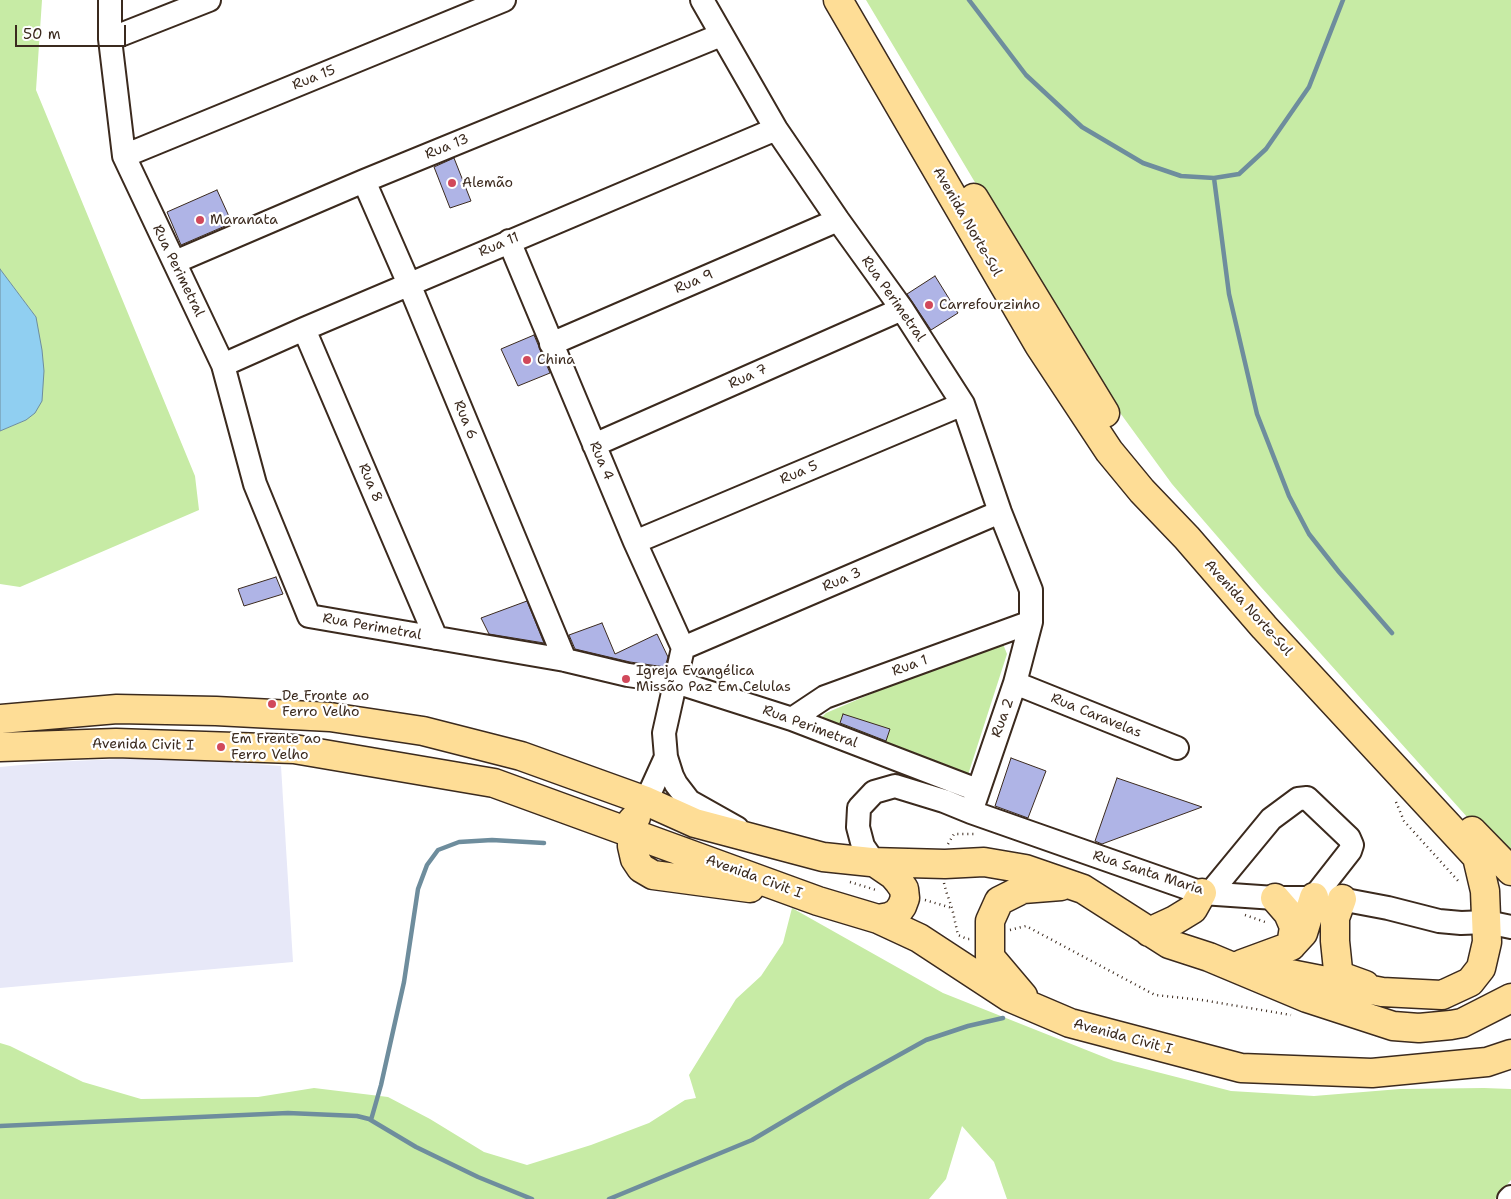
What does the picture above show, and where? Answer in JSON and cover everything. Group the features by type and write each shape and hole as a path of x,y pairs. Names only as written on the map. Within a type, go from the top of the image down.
{"main road":[{"name":"Avenida Norte-Sul","path":"838,0 1039,346 1109,451 1142,491 1187,538 1264,627 1477,857 1485,891 1499,925 1487,942 1481,968 1470,982 1442,995 1382,992 1209,957"},
{"name":"Avenida Norte-Sul","path":"855,0 1107,416 1138,457 1246,580 1463,822 1511,871"},
{"path":"0,718 117,709 216,711 330,717 423,731 521,756 646,801 695,823"},
{"name":"Avenida Civit I","path":"0,746 116,743 294,749 494,783 818,901 878,919 919,938 1009,997 1070,1022 1241,1068 1372,1073 1503,1062"},
{"path":"632,832 632,821 640,814 650,814 695,823 823,857 874,862 945,864 984,862 1025,868 1083,889 1169,944 1209,957 1307,998 1393,1026 1419,1028 1451,1026 1462,1023 1511,998"},
{"path":"874,862 893,875 904,889 905,898 897,913 878,919"},
{"path":"1032,1007 990,957 990,921 999,901 1023,889 1071,885"},
{"path":"1150,932 1176,920 1193,909 1206,893"},
{"path":"1241,964 1291,946 1303,933 1314,897"},
{"path":"1275,898 1288,913 1294,927 1291,946"},
{"path":"1342,899 1336,918 1335,941 1338,970 1344,977 1382,992"}],"street":[{"name":"Rua Perimetral","path":"110,0 110,39 124,156 223,365 255,484 309,616 565,660 628,675 676,682 792,719 977,790"},
{"path":"110,39 209,0"},
{"name":"Rua 15","path":"124,156 504,0"},
{"name":"Rua Perimetral","path":"702,0 776,128 838,220 902,309 963,404 1000,512 1031,590 1031,622"},
{"name":"Rua 13","path":"175,262 721,35"},
{"name":"Rua 11","path":"223,365 776,128"},
{"name":"Rua 6","path":"364,182 409,284 565,660"},
{"name":"Rua 9","path":"551,344 838,220"},
{"name":"Rua 4","path":"509,241 635,542 683,648"},
{"name":"Rua 7","path":"594,445 902,309"},
{"name":"Rua 8","path":"304,329 436,638"},
{"name":"Rua 5","path":"635,542 963,404"},
{"name":"Rua 3","path":"683,648 1000,512"},
{"name":"Rua 2","path":"970,812 1015,684 1031,622"},
{"name":"Rua 1","path":"792,719 824,697 1031,622"},
{"path":"683,648 664,733 666,757 676,784 689,801 760,841"},
{"name":"Rua Caravelas","path":"1015,684 1177,748"},
{"path":"646,801 666,757"},
{"name":"Rua Santa Maria","path":"874,862 863,846 858,827 859,808 874,792 895,786 944,801 970,812 1206,893 1275,898 1314,897 1342,899 1388,908 1438,921 1499,925"},
{"path":"1206,893 1271,819 1298,799 1307,798 1349,838 1352,845 1350,851 1314,897"}],"path":[{"path":"843,880 905,898 931,900 952,908"}],"shaded area":[{"path":"164,757 281,766 293,962 0,988 0,767 52,762"}],"green space":[{"path":"0,0 42,0 36,90 195,476 199,510 20,587 0,584 0,431 26,420 36,317 0,269"},
{"path":"866,0 1511,0 1511,866 1261,587 1172,484 1080,358"},
{"path":"991,643 1003,644 1007,654 967,778 820,719 826,713"},
{"path":"792,908 943,993 1114,1061 1231,1091 1314,1096 1400,1089 1511,1089 1511,1180 1495,1199 1007,1199 994,1162 962,1126 946,1179 929,1199 0,1199 0,1043 10,1046 83,1082 141,1099 258,1097 314,1088 388,1097 430,1119 484,1152 527,1165 591,1145 649,1123 685,1100 696,1098 689,1075 736,999 761,976 783,943"}],"water":[{"path":"0,269 36,317 44,371 42,401 35,413 26,420 0,431"}],"building":[{"name":"Alemão","path":"454,158 471,201 450,208 434,167"},
{"name":"Maranata","path":"217,190 232,223 181,245 167,212"},
{"name":"Carrefourzinho","path":"935,276 958,313 931,330 907,294"},
{"name":"China","path":"534,335 550,373 518,386 501,349"},
{"path":"276,577 283,594 244,606 238,589"},
{"path":"527,601 544,643 489,634 481,618"},
{"path":"602,623 615,654 657,634 668,657 665,667 630,662 575,649 569,635"},
{"path":"843,714 890,729 886,741 840,723"},
{"path":"1011,758 1046,771 1028,818 995,806"},
{"path":"1117,778 1202,807 1102,844 1095,841"}],"waterway":[{"path":"969,0 1026,75 1082,127 1143,163 1181,176 1214,178 1239,174 1266,149 1309,87 1343,0"},
{"path":"1214,178 1229,294 1257,414 1289,496 1309,534 1392,633"},
{"path":"371,1120 381,1085 404,982 418,889 427,865 438,850 459,842 492,840 544,843"},
{"path":"609,1199 752,1140 926,1040 968,1026 1003,1018"},
{"path":"0,1126 288,1113 357,1116 369,1119 416,1147 478,1177 532,1199"}],"place":[{"name":"Alemão","path":"452,183"},
{"name":"Maranata","path":"200,220"},
{"name":"Carrefourzinho","path":"929,305"},
{"name":"China","path":"527,360"},
{"name":"Igreja Evangélica Missão Paz Em Celulas","path":"626,679"},
{"name":"De Fronte ao Ferro Velho","path":"272,704"},
{"name":"Em Frente ao Ferro Velho","path":"221,747"}]}
